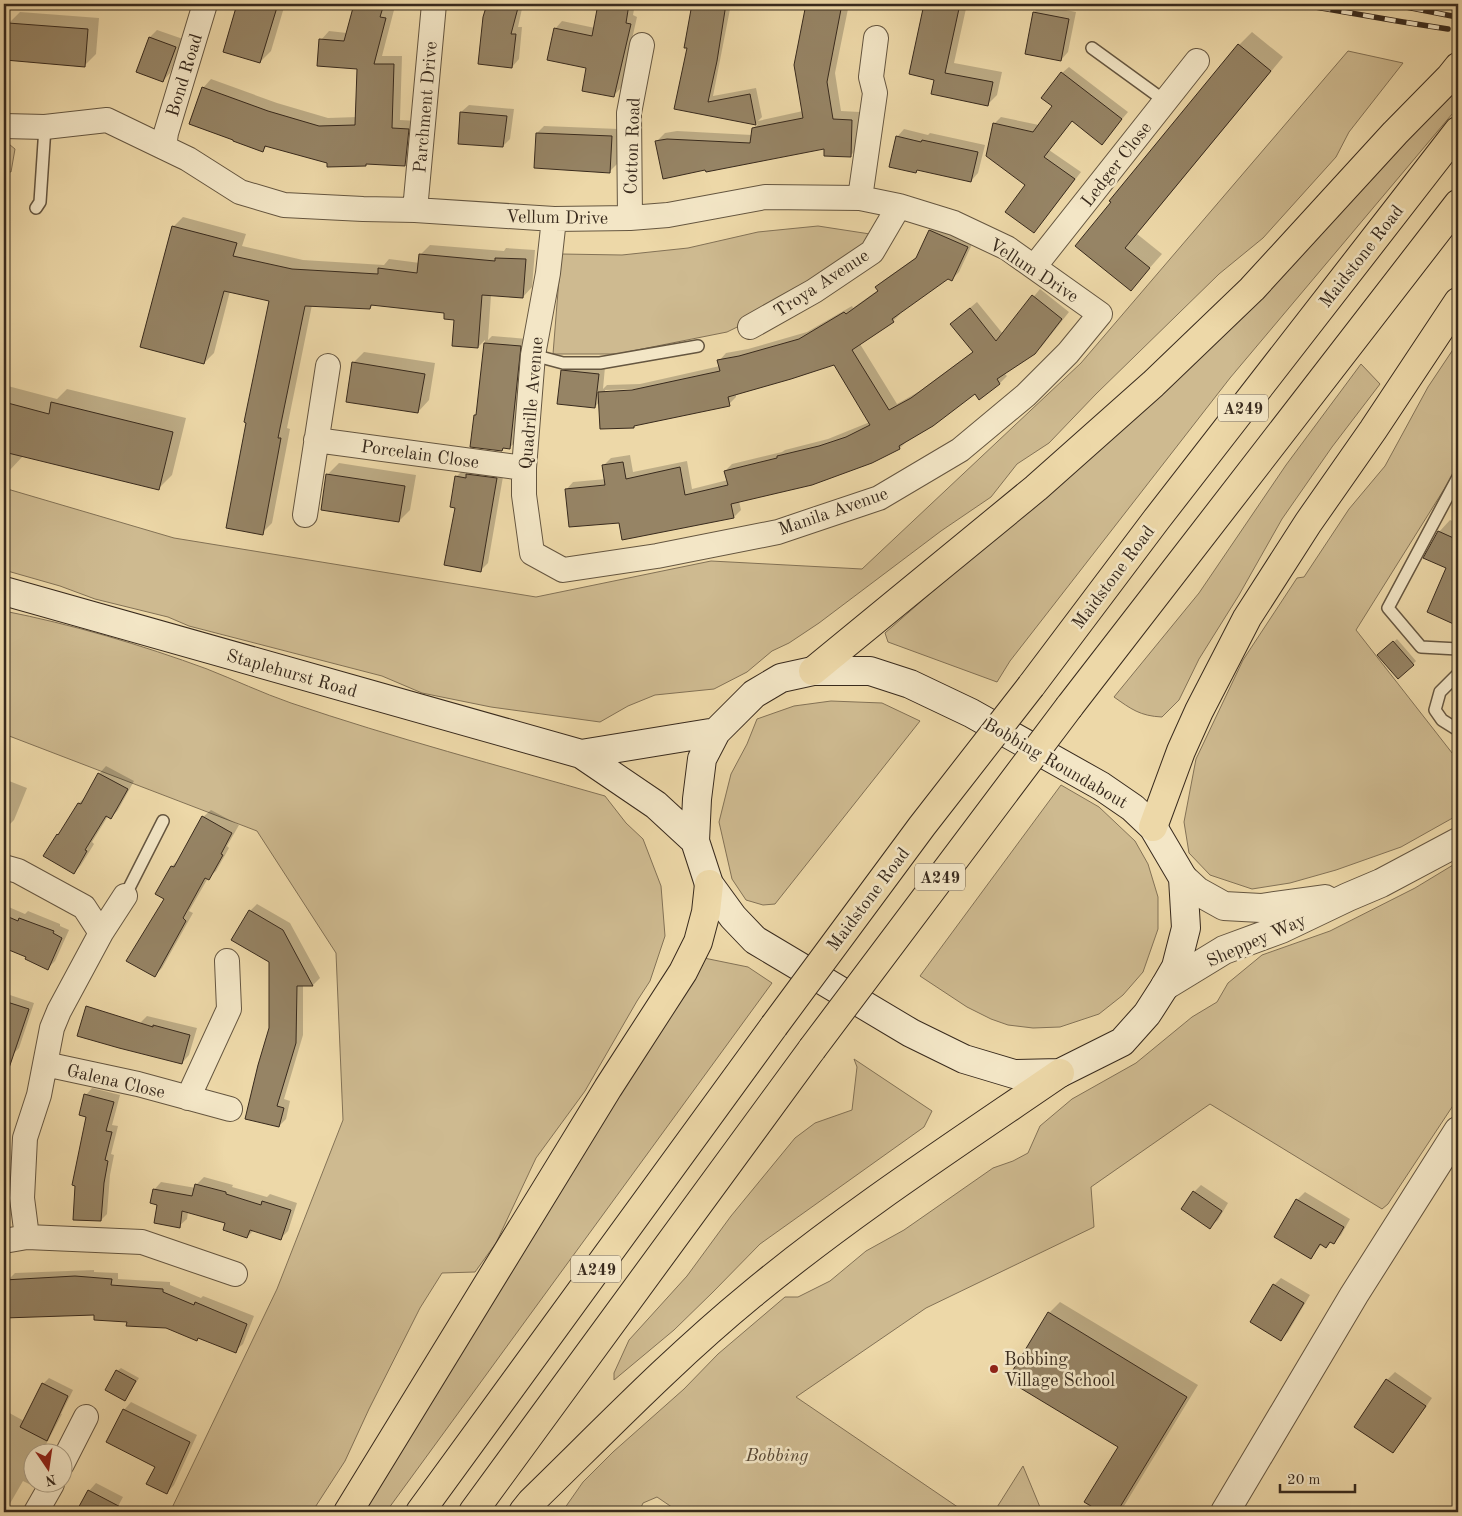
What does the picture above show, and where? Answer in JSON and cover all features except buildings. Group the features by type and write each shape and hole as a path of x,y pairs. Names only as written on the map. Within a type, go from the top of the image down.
{"highway":[{"path":"813,671 1036,488 1153,384 1252,289 1395,133 1454,72"},
{"name":"Maidstone Road","path":"420,1512 922,826 1031,686 1156,520 1458,131"},
{"name":"A249","path":"473,1512 812,1049 1069,707 1458,204"},
{"path":"1153,827 1188,735 1247,618 1308,522 1373,430 1458,302"},
{"path":"348,1512 608,1088 683,972 698,942 706,912 708,884"},
{"path":"523,1512 655,1380 750,1296 848,1218 1060,1073"}],"main road":[{"name":"Staplehurst Road","path":"4,591 581,754 656,805 695,841"},
{"name":"Bobbing Roundabout","path":"813,671 870,671 910,684 971,713 1101,786 1133,808 1153,827 1184,878 1186,928 1176,967 1166,986 1147,1014 1122,1042 1060,1073 1014,1074 964,1059 911,1034 755,940 733,917 708,884 695,841 696,799 702,759 716,732 754,694 781,678 813,671"},
{"name":"Staplehurst Road","path":"581,754 716,732"},
{"name":"Sheppey Way","path":"1166,986 1224,950 1281,930 1348,896 1381,882 1458,842"},
{"name":"Sheppey Way","path":"1184,878 1197,891 1224,906 1261,908 1348,896"},
{"path":"1225,1512 1349,1303 1458,1131"}],"street":[{"name":"Bond Road","path":"164,148 166,133 205,4"},
{"name":"Parchment Drive","path":"415,210 434,4"},
{"path":"860,198 875,93 871,77 876,38"},
{"name":"Cotton Road","path":"630,218 629,113 642,45"},
{"name":"Ledger Close","path":"1034,267 1197,60"},
{"name":"Vellum Drive","path":"4,126 44,127 107,120 188,159 240,192 284,205 415,210 554,219 630,218 668,215 765,197 860,198 899,206 954,223 1007,248 1100,314"},
{"name":"Troya Avenue","path":"750,327 814,292 872,252 899,206"},
{"name":"Quadrille Avenue","path":"554,219 548,273 533,355 524,468 524,495 532,553 562,570"},
{"name":"Manila Avenue","path":"562,570 657,556 778,532 879,498 943,461 968,444 1026,395 1068,353 1100,314"},
{"path":"304,515 328,366"},
{"name":"Porcelain Close","path":"316,440 524,468"},
{"path":"4,867 18,871 84,907 101,933"},
{"name":"Galena Close","path":"27,1237 22,1198 25,1138 39,1095 52,1028 59,1011 101,933 125,896"},
{"name":"Galena Close","path":"188,1098 229,1009 228,961"},
{"name":"Galena Close","path":"45,1064 138,1084 230,1109"},
{"path":"4,1241 27,1237 142,1242 235,1274"},
{"path":"72,1444 86,1417"},
{"path":"36,1512 46,1494"}],"lane":[{"path":"1092,48 1165,101"},
{"path":"36,208 40,202 44,127"},
{"path":"533,355 562,363 600,363 698,346"},
{"path":"1458,476 1388,608 1421,647 1458,649"},
{"path":"1458,674 1440,692 1435,710 1442,720 1458,730"},
{"path":"125,896 163,821"}],"green space":[{"path":"1348,51 1403,63 1349,132 1336,157 1263,238 1219,274 1096,394 1049,443 1017,464 991,497 941,531 819,623 789,643 772,651 747,672 714,689 655,695 628,706 600,722 491,707 422,693 382,676 189,626 168,617 95,599 60,586 4,570 4,488 174,538 536,597 711,561 862,569 1081,363"},
{"path":"1458,83 1458,107 1230,378 1010,661 997,682 888,642 885,633 1200,358"},
{"path":"4,140 15,149 11,172 4,171"},
{"path":"818,226 870,234 865,252 764,314 727,332 617,354 553,354 561,254 622,255 688,248 758,232"},
{"path":"1458,342 1458,467 1356,630 1456,758 1458,757 1458,815 1401,847 1336,870 1290,883 1252,889 1210,875 1189,853 1184,822 1196,759 1243,660 1297,578 1304,577 1349,509 1385,466 1428,387"},
{"path":"1361,364 1380,384 1332,447 1282,519 1239,595 1199,659 1179,700 1162,717 1136,711 1114,697 1199,593 1286,465"},
{"path":"4,611 55,622 132,644 207,669 280,699 330,716 605,796 626,823 643,839 661,886 665,936 650,981 585,1091 536,1158 496,1243 475,1272 442,1273 420,1308 345,1461 312,1512 170,1512 277,1289 343,1120 336,953 257,831 4,734"},
{"path":"831,701 882,703 920,721 775,904 763,905 746,900 732,879 719,822 731,774 747,744 757,719 794,706"},
{"path":"1061,785 1099,807 1135,841 1148,864 1158,897 1158,929 1143,972 1123,995 1099,1014 1060,1027 1033,1028 1008,1025 967,1007 920,976"},
{"name":"Bobbing","path":"1458,862 1458,1098 1388,1204 1382,1209 1210,1104 1091,1187 1094,1227 926,1308 796,1397 965,1512 679,1512 657,1497 643,1503 639,1512 562,1512 583,1482 613,1452 684,1389 718,1354 785,1297 798,1297 830,1281 866,1251 904,1230 993,1168 1028,1153 1040,1126 1072,1099 1136,1063 1192,1017 1217,1002 1228,983 1262,955 1330,931 1415,888"},
{"path":"704,958 748,967 772,983 386,1512 362,1512"},
{"path":"854,1059 932,1111 924,1127 760,1244 674,1330 614,1380 614,1373 629,1340 687,1276 731,1216 795,1138 815,1123 852,1110 857,1067"},
{"path":"1023,1466 1042,1512 994,1512"}],"railway":[{"path":"1298,4 1448,29"},
{"path":"1391,4 1457,17"}],"place":[{"name":"Bobbing Village School","path":"994,1369"}]}
